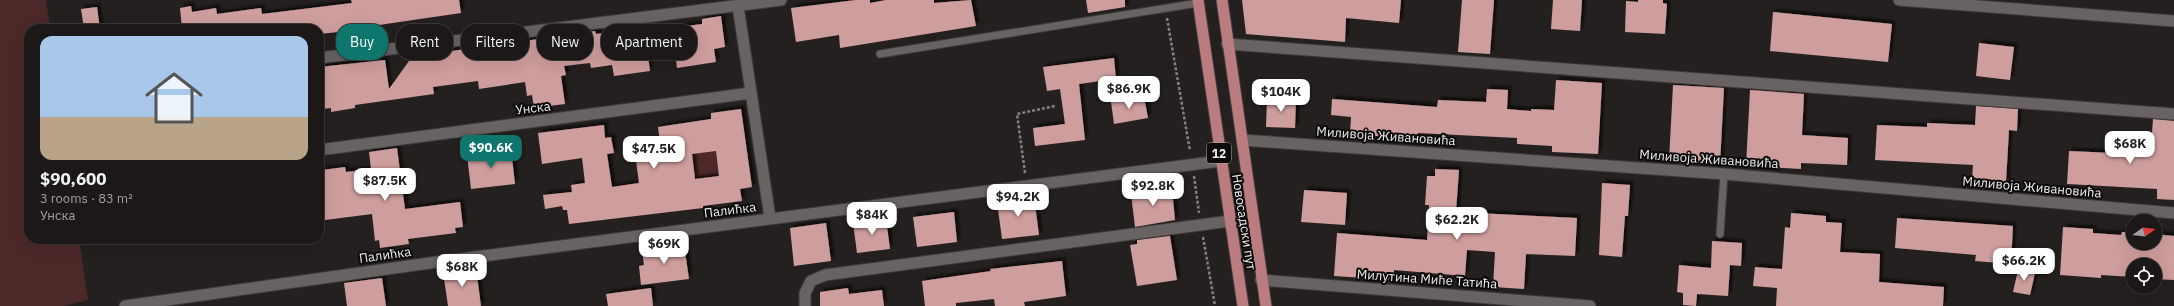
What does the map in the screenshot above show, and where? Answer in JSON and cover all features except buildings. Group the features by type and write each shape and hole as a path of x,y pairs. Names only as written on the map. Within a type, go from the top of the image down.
{"main road":[{"name":"Новосадски пут","path":"1222,0 1261,280 1266,306"},
{"name":"Новосадски пут","path":"1198,2 1220,161 1243,306"}],"street":[{"path":"324,57 781,0"},
{"path":"1899,0 2174,21"},
{"path":"738,6 770,218"},
{"path":"1228,44 2174,114"},
{"name":"Унска","path":"324,149 750,93"},
{"name":"Миливоја Живановића","path":"1242,140 1724,174 2174,213"},
{"name":"Палићка","path":"125,306 444,261 1220,161"},
{"path":"805,306 805,293 811,281 825,275 1230,221"},
{"name":"Милутина Миће Татића","path":"1261,280 1590,306"}],"lane":[{"path":"880,54 1198,2"},
{"path":"1720,234 1724,174"}],"path":[{"path":"1027,186 1016,114 1055,106"}],"shaded area":[{"path":"0,0 46,0 49,24 24,24 24,244 80,244 88,300 63,306 0,306"},
{"path":"713,131 717,160 747,157 749,172 695,178 695,176 677,178 674,156"}]}
